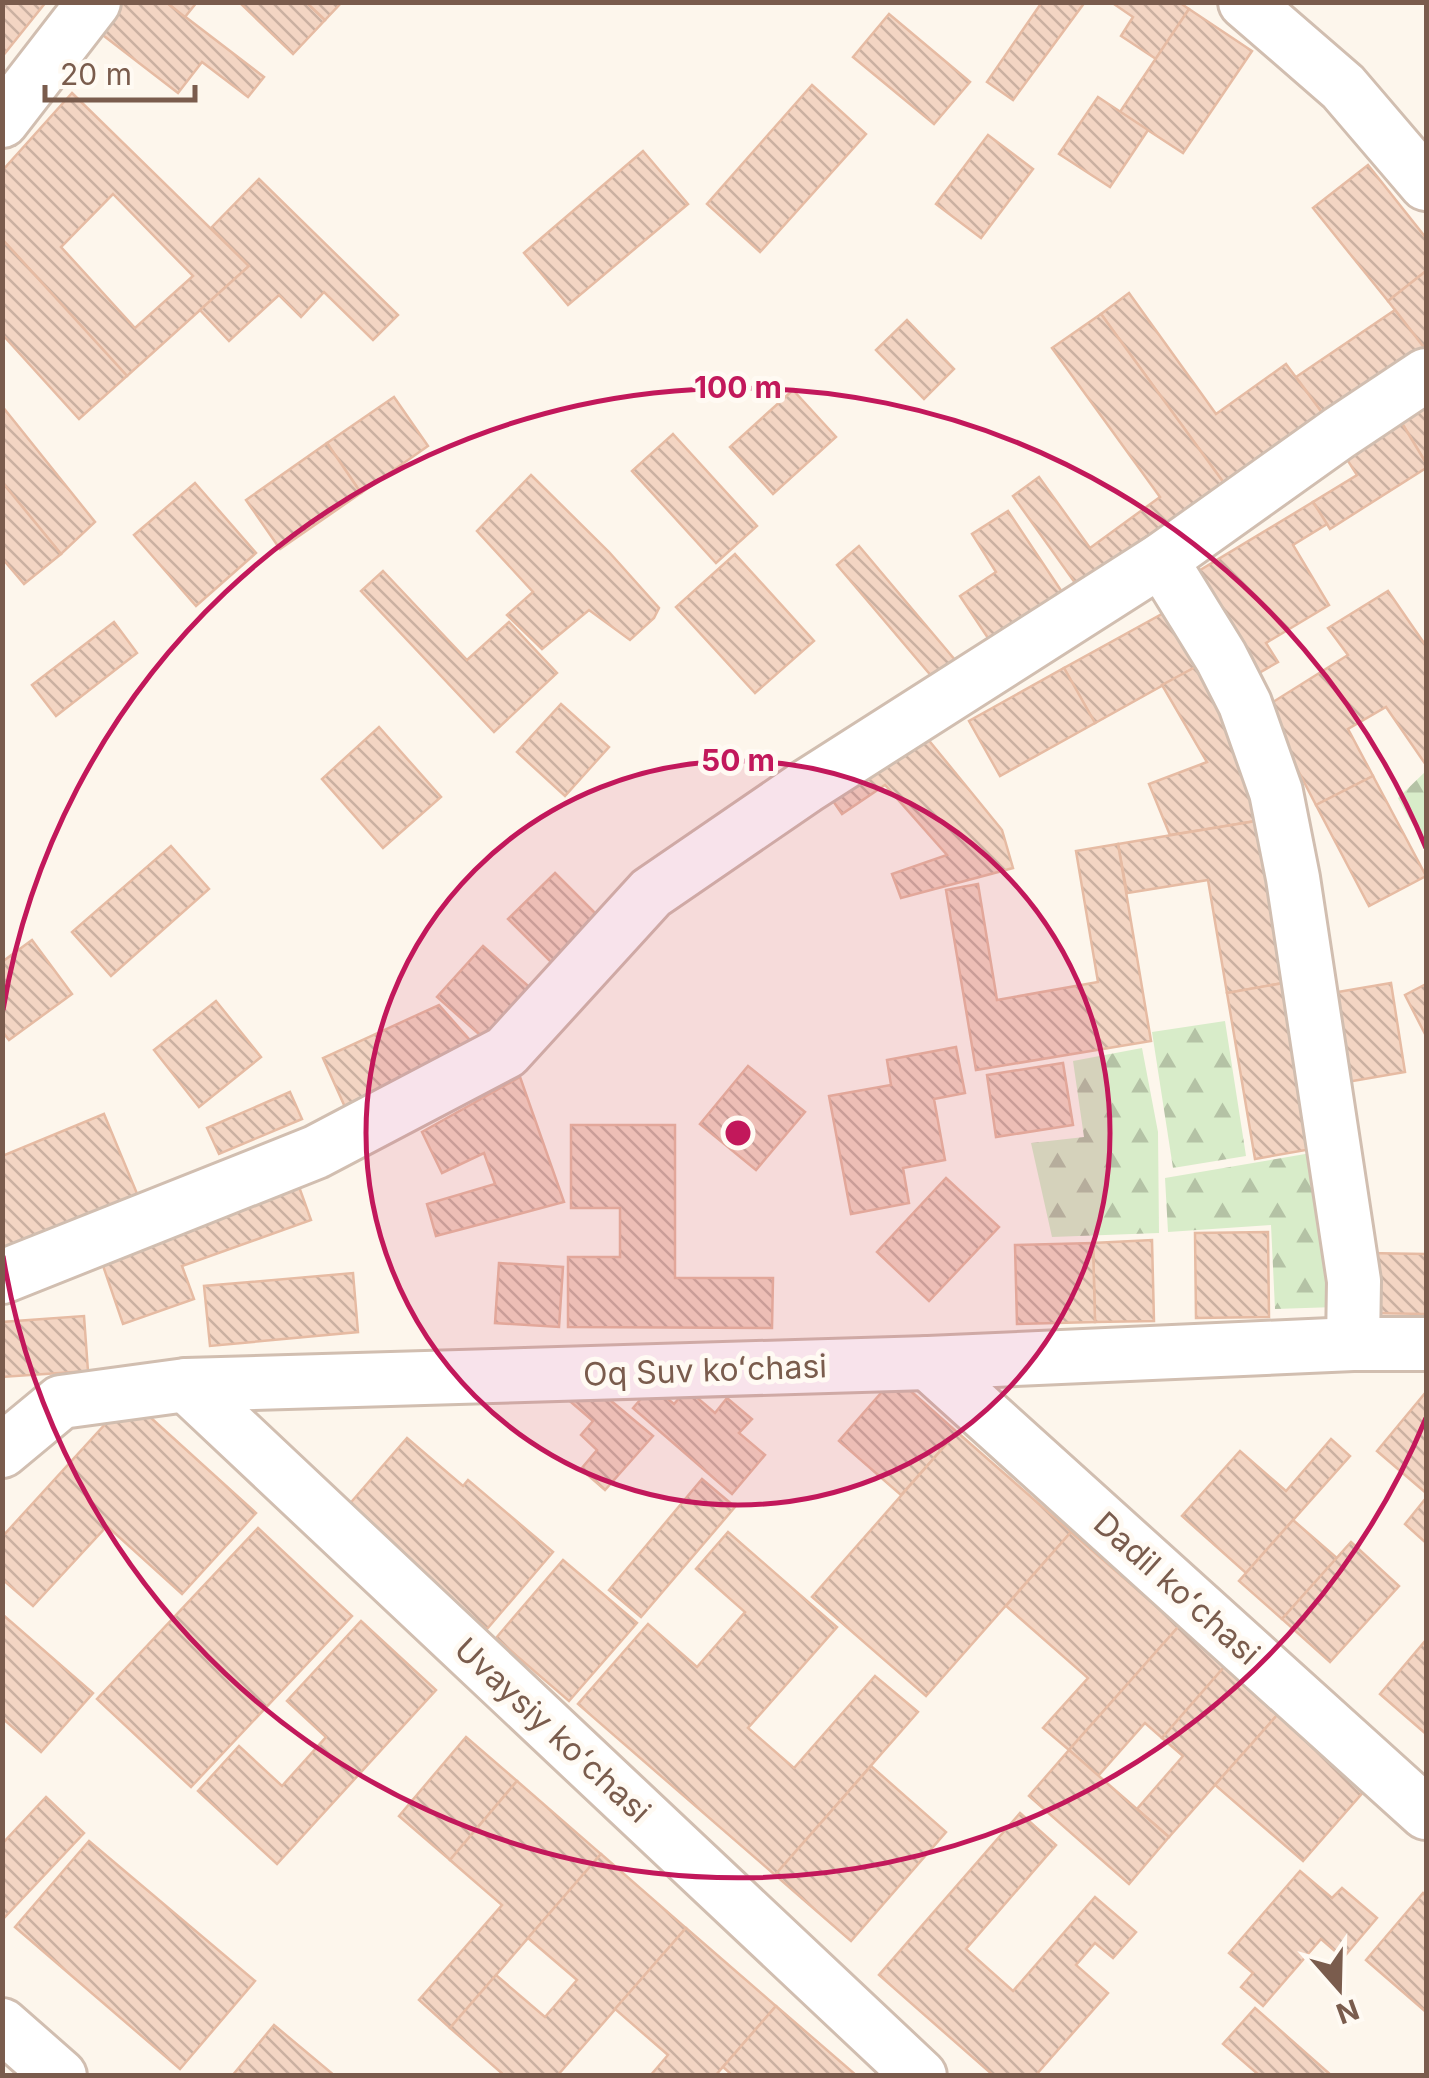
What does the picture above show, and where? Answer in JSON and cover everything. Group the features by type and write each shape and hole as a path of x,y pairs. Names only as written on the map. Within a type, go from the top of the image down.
{"street":[{"path":"2,122 94,2"},
{"path":"1245,2 1343,87 1426,184"},
{"path":"2,1277 316,1152 506,1052 651,893 808,786 1161,560 1426,375"},
{"path":"1161,560 1246,704 1276,792 1296,895 1354,1281 1353,1344"},
{"name":"Oq Suv koʻchasi","path":"2,1451 62,1402 186,1385 928,1364 1426,1344"},
{"name":"Dadil koʻchasi","path":"928,1364 1426,1814"},
{"name":"Uvaysiy koʻchasi","path":"186,1385 920,2076"},
{"path":"2,2025 60,2076"}],"green space":[{"path":"1426,771 1426,848 1398,798"},
{"path":"1225,1021 1246,1156 1173,1168 1152,1032"},
{"path":"1142,1048 1158,1132 1159,1233 1052,1237 1031,1143 1084,1137 1073,1061"},
{"path":"1317,1152 1336,1307 1275,1309 1271,1225 1168,1232 1165,1178"}],"building":[{"path":"2,2 46,2 2,57"},
{"path":"109,2 166,2 264,77 248,97 202,62 178,93 91,26"},
{"path":"166,2 197,2 185,17"},
{"path":"239,2 306,2 325,20 293,54"},
{"path":"306,2 342,2 325,20"},
{"path":"1042,2 1085,2 1013,100 987,82"},
{"path":"1111,2 1179,2 1189,9 1156,59 1121,36 1133,17"},
{"path":"1189,9 1252,51 1183,153 1120,112"},
{"path":"889,14 970,82 934,124 853,57"},
{"path":"812,85 866,134 760,252 707,204"},
{"path":"72,93 249,266 127,376 2,239 2,171","holes":["113,194 193,276 135,328 61,247"]},
{"path":"1098,97 1148,130 1110,187 1059,154"},
{"path":"988,135 1033,169 981,238 936,204"},
{"path":"643,151 688,204 568,305 524,253"},
{"path":"1368,165 1426,238 1426,271 1388,301 1313,208"},
{"path":"259,179 398,315 373,340 324,292 301,317 279,295 229,341 200,310 249,266 211,228"},
{"path":"2,239 127,376 79,419 2,334"},
{"path":"1426,271 1426,350 1388,301"},
{"path":"1129,293 1216,414 1286,364 1327,419 1229,490 1101,314"},
{"path":"1395,310 1426,350 1327,419 1296,377"},
{"path":"1101,314 1229,490 1083,594 1013,496 1039,477 1090,548 1160,497 1052,348"},
{"path":"907,320 954,369 924,399 876,350"},
{"path":"793,390 836,437 773,494 730,447"},
{"path":"1426,396 1426,463 1397,415"},
{"path":"394,397 428,446 361,493 327,443"},
{"path":"2,406 95,522 61,554 2,482"},
{"path":"1397,415 1426,468 1330,529 1313,502 1357,475 1341,450"},
{"path":"673,434 757,526 716,563 632,471"},
{"path":"327,443 361,493 280,549 246,500"},
{"path":"531,475 659,608 654,618 630,640 589,610 542,649 507,615 533,592 477,531"},
{"path":"2,482 61,554 24,584 2,558"},
{"path":"195,483 256,553 196,606 134,535"},
{"path":"1313,502 1327,524 1293,545 1329,605 1266,643 1278,662 1252,677 1192,575"},
{"path":"1008,511 1070,604 998,653 960,596 996,572 972,534"},
{"path":"859,546 961,667 939,685 837,565"},
{"path":"735,554 814,641 755,693 676,607"},
{"path":"383,571 467,660 509,622 557,673 494,732 361,591"},
{"path":"1388,591 1426,646 1426,765 1386,707 1348,729 1373,776 1316,805 1265,707 1348,655 1328,628"},
{"path":"1171,609 1201,664 1095,723 1064,668"},
{"path":"114,622 137,653 56,716 32,685"},
{"path":"1201,664 1262,820 1170,835 1149,784 1207,762 1162,685"},
{"path":"1064,668 1095,723 1000,776 969,721"},
{"path":"561,704 609,747 565,796 517,752"},
{"path":"379,727 441,797 383,848 322,779"},
{"path":"922,732 1002,830 1013,868 901,898 892,874 947,855 885,785 842,814 829,795"},
{"path":"1373,776 1426,876 1369,906 1316,805"},
{"path":"1262,820 1289,982 1227,993 1208,880 1127,893 1118,844"},
{"path":"1118,844 1151,1041 976,1070 946,890 978,884 997,1000 1098,982 1076,851"},
{"path":"171,846 209,889 111,976 72,932"},
{"path":"555,873 602,920 555,966 508,919"},
{"path":"32,940 72,994 9,1040 2,1031 2,962"},
{"path":"483,946 534,991 488,1042 437,997"},
{"path":"1289,982 1317,1148 1255,1159 1227,993"},
{"path":"1391,983 1405,1072 1335,1084 1320,995"},
{"path":"1426,984 1426,1036 1405,995"},
{"path":"216,1001 261,1057 199,1107 154,1050"},
{"path":"439,1005 476,1047 345,1107 323,1058"},
{"path":"956,1047 965,1093 934,1099 945,1160 903,1168 909,1203 851,1214 829,1096 891,1085 887,1060"},
{"path":"1063,1063 1073,1125 996,1137 987,1075"},
{"path":"748,1066 805,1112 756,1170 700,1124"},
{"path":"520,1077 564,1202 436,1236 427,1204 495,1184 484,1153 442,1173 422,1132"},
{"path":"290,1092 302,1119 219,1154 207,1128"},
{"path":"104,1114 138,1196 2,1251 2,1156"},
{"path":"571,1125 675,1125 675,1278 773,1278 772,1328 568,1327 568,1257 620,1257 620,1208 571,1208"},
{"path":"946,1178 999,1227 929,1301 877,1252"},
{"path":"298,1184 311,1220 182,1266 194,1299 123,1324 99,1254"},
{"path":"1268,1232 1269,1317 1196,1318 1195,1233"},
{"path":"1152,1240 1154,1321 1095,1322 1093,1243"},
{"path":"1093,1243 1095,1322 1017,1324 1015,1245"},
{"path":"1366,1253 1426,1254 1426,1314 1366,1313"},
{"path":"499,1263 563,1267 559,1327 495,1323"},
{"path":"353,1273 358,1332 210,1346 204,1286"},
{"path":"84,1316 88,1371 2,1377 2,1322"},
{"path":"895,1377 957,1432 901,1495 839,1441"},
{"path":"591,1384 653,1436 605,1490 581,1469 597,1450 581,1435 593,1421 551,1385"},
{"path":"652,1386 674,1404 687,1389 715,1413 727,1398 752,1419 739,1433 765,1455 732,1494 633,1408"},
{"path":"1426,1392 1426,1493 1377,1451"},
{"path":"129,1398 256,1513 182,1594 107,1526 33,1606 2,1579 2,1537"},
{"path":"957,1432 1071,1532 926,1696 812,1597"},
{"path":"407,1438 463,1486 468,1480 553,1552 487,1629 346,1508"},
{"path":"1331,1439 1350,1456 1246,1573 1182,1516 1240,1451 1286,1491"},
{"path":"702,1479 735,1507 641,1617 609,1590"},
{"path":"1426,1498 1426,1543 1405,1524"},
{"path":"1293,1520 1337,1558 1282,1619 1239,1581"},
{"path":"258,1528 352,1616 191,1787 97,1699"},
{"path":"728,1532 837,1627 748,1728 794,1768 875,1676 918,1712 775,1875 578,1704 648,1624 697,1667 745,1612 696,1569"},
{"path":"1071,1532 1179,1626 1069,1750 1043,1728 1088,1678 1006,1606"},
{"path":"1351,1542 1399,1586 1330,1662 1282,1619"},
{"path":"563,1560 637,1623 569,1701 496,1638"},
{"path":"2,1614 93,1693 41,1752 2,1718"},
{"path":"361,1621 436,1690 277,1864 198,1791 239,1746 282,1786 326,1737 287,1701"},
{"path":"1179,1626 1225,1666 1162,1738 1145,1723 1098,1776 1069,1750"},
{"path":"1426,1640 1426,1734 1380,1694"},
{"path":"1225,1666 1278,1714 1169,1837 1137,1809 1183,1756 1162,1738"},
{"path":"1278,1714 1365,1790 1303,1861 1215,1785"},
{"path":"466,1737 517,1781 450,1860 399,1816"},
{"path":"1069,1750 1169,1837 1129,1884 1029,1796"},
{"path":"871,1766 946,1832 851,1941 775,1875"},
{"path":"517,1781 601,1854 450,2028 419,2000 502,1905 450,1860"},
{"path":"46,1797 84,1833 2,1920 2,1844"},
{"path":"1020,1813 1056,1845 966,1949 1013,1991 1095,1897 1136,1932 1113,1958 1095,1943 1076,1965 1108,1993 1035,2076 994,2076 879,1975"},
{"path":"89,1841 255,1981 180,2069 15,1927"},
{"path":"601,1854 686,1928 557,2076 505,2076 450,2028 496,1975 545,2017 577,1980 528,1938"},
{"path":"1300,1871 1332,1898 1342,1888 1377,1918 1343,1958 1321,1939 1263,2006 1241,1987 1253,1973 1229,1953"},
{"path":"1423,1893 1426,1896 1426,2012 1366,1960"},
{"path":"686,1928 776,2006 715,2076 650,2076 668,2055 615,2009"},
{"path":"776,2006 857,2076 733,2076 723,2067"},
{"path":"1255,2008 1332,2076 1260,2076 1223,2044"},
{"path":"274,2025 335,2076 232,2076"}]}
